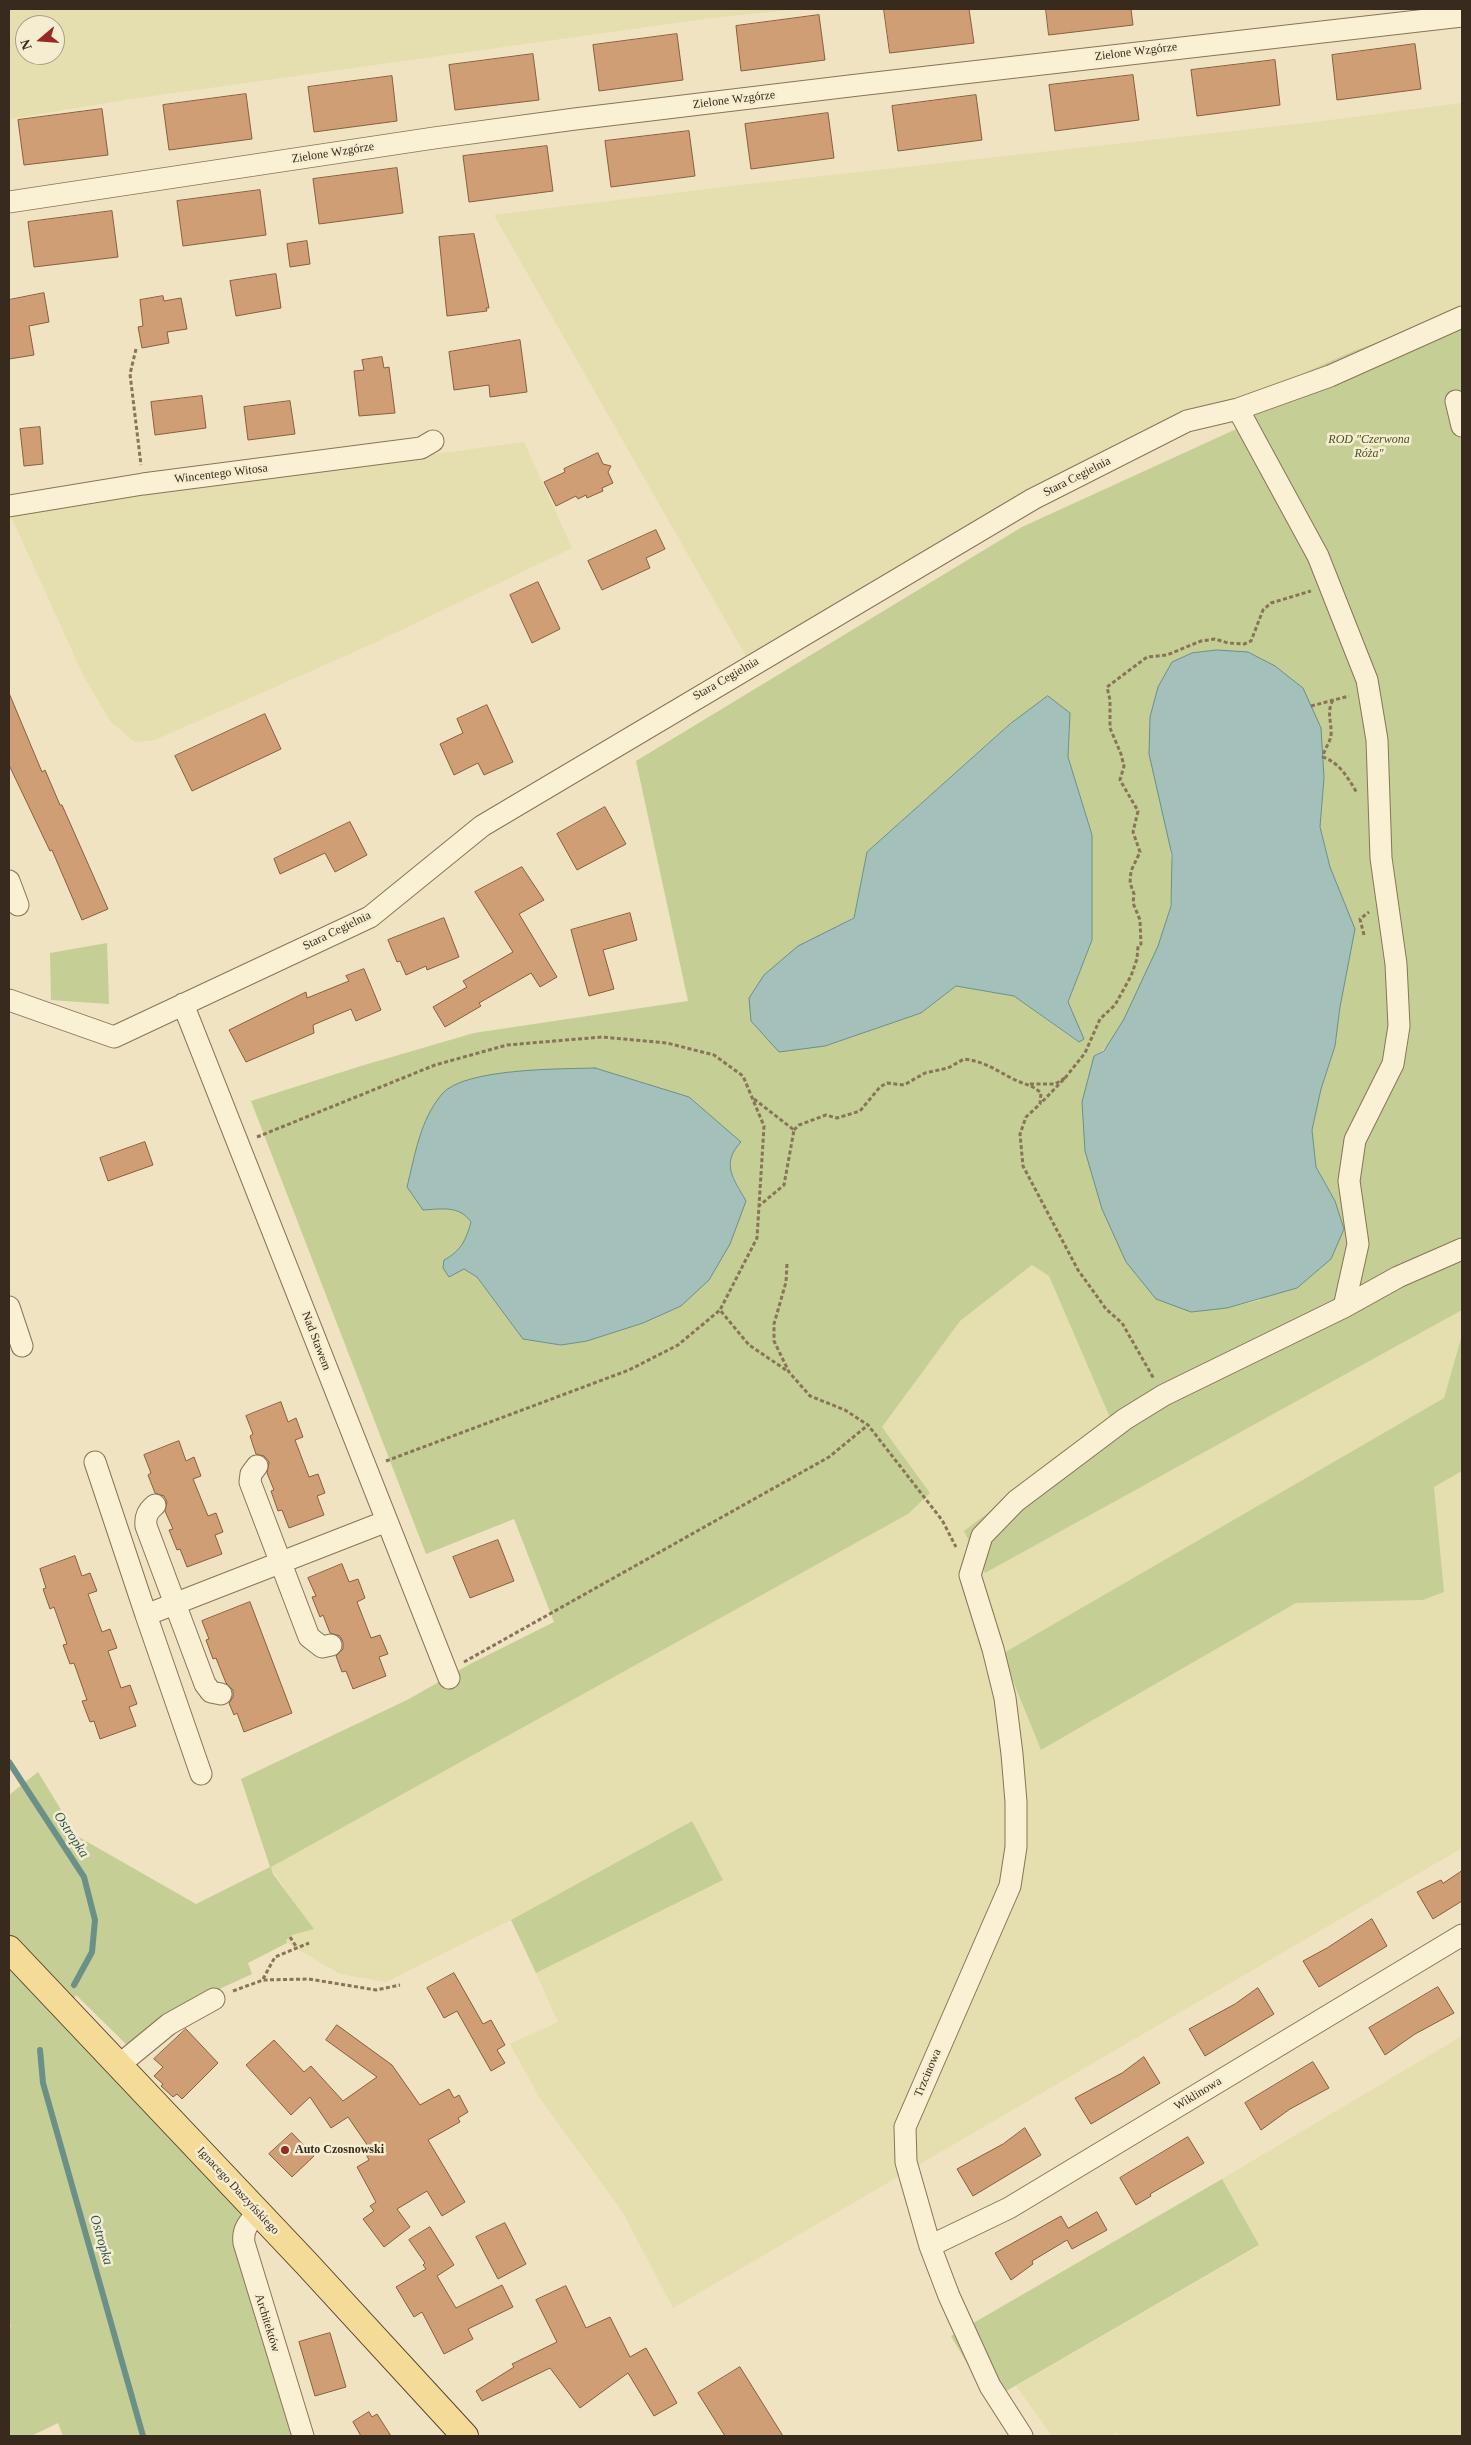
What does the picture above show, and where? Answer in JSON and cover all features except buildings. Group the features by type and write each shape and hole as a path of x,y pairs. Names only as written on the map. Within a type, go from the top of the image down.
{"main road":[{"name":"Ignacego Daszyńskiego","path":"9,1949 259,2212 465,2436"}],"street":[{"name":"Zielone Wzgórze","path":"9,202 424,139 575,119 888,81 1462,16"},
{"name":"Stara Cegielnia","path":"9,1000 114,1036 370,917 482,826 1033,499 1187,421 1238,409 1330,376 1462,317"},
{"path":"1456,401 1462,426"},
{"path":"1238,409 1318,556 1367,680 1376,740 1381,858 1396,964 1399,1026 1393,1064 1355,1140 1349,1181 1358,1244 1344,1308"},
{"name":"Wincentego Witosa","path":"9,506 143,484 421,448 432,441"},
{"path":"9,881 18,905"},
{"name":"Nad Stawem","path":"183,1004 448,1675"},
{"path":"970,1575 982,1536 1016,1501 1125,1418 1164,1395 1344,1308 1398,1277 1462,1249"},
{"path":"9,1307 22,1346"},
{"path":"95,1462 201,1774"},
{"path":"257,1466 251,1474 250,1482 309,1636 322,1647 331,1645"},
{"path":"155,1505 149,1510 146,1526 205,1684 211,1692 221,1694"},
{"path":"146,1615 387,1522"},
{"name":"Trzcinowa","path":"970,1575 994,1649 1004,1698 1016,1802 1016,1847 1010,1886 905,2128 906,2162 930,2246 952,2303 990,2386 1022,2436"},
{"name":"Wiklinowa","path":"930,2246 1009,2208 1462,1935"},
{"path":"119,2065 169,2024 214,1998"},
{"name":"Architektów","path":"259,2212 243,2232 244,2243 303,2436"}],"path":[{"path":"136,350 130,374 143,484"},
{"path":"1164,1395 1122,1323 1106,1309 1078,1270 1023,1166 1020,1134 1026,1118 1065,1078 1085,1053 1100,1020 1115,1005 1131,976 1137,959 1138,946 1141,944 1140,920 1133,903 1134,894 1130,883 1131,872 1140,852 1133,832 1138,811 1120,780 1124,766 1122,754 1110,728 1110,700 1107,687 1147,657 1167,654 1201,640 1215,639 1228,643 1244,644 1251,641 1263,610 1271,603 1329,586"},
{"path":"1311,706 1368,691"},
{"path":"1333,700 1328,709 1331,736 1324,749 1323,757 1333,761 1348,778 1362,802 1366,795 1379,800"},
{"path":"1364,935 1360,919 1369,912"},
{"path":"1361,924 1366,924"},
{"path":"239,1144 435,1065 516,1044 602,1037 667,1044 714,1055 743,1076 764,1126 757,1238 720,1310 678,1345 629,1370 366,1468"},
{"path":"759,1205 784,1185 794,1130 799,1125 826,1115 837,1118 860,1111 880,1087 886,1084 904,1085 925,1073 948,1068 964,1059 989,1065 1013,1079 1027,1084 1041,1093 1040,1104"},
{"path":"1027,1084 1055,1084 1065,1078"},
{"path":"753,1098 794,1130"},
{"path":"787,1264 786,1282 774,1324 774,1341 789,1372"},
{"path":"720,1310 749,1345 789,1372 810,1396 845,1410 868,1425 942,1520 970,1575"},
{"path":"448,1675 830,1457 868,1425"},
{"path":"290,1937 297,1948"},
{"path":"263,1980 275,1957 309,1943"},
{"path":"214,1998 263,1980 309,1979 376,1990 400,1985"}],"shaded area":[{"path":"9,9 798,9 711,18 131,99 9,119"},
{"path":"1462,103 1462,313 1356,350 1037,491 747,658 494,215 732,186 1315,122"},
{"path":"524,442 572,548 372,644 155,740 135,742 111,722 84,677 10,514 146,493"},
{"path":"1032,1265 1049,1276 1111,1420 985,1573 1462,1310 1462,1335 1444,1398 1002,1654 1041,1750 1296,1603 1423,1600 1444,1592 1434,1487 1462,1471 1462,1848 673,2308 622,2211 539,2097 510,2044 558,2022 536,1973 723,1880 691,1821 511,1920 386,1982 340,1974 287,1943 286,1940 292,1935 313,1929 270,1867 908,1514 930,1493 882,1427 960,1321"},
{"path":"1462,2036 1462,2436 1119,2436 1117,2433 1112,2436 1052,2436 1016,2386 1259,2246 1222,2179"}],"green space":[{"name":"ROD \"Czerwona Róża\"","path":"1462,313 1462,1310 985,1573 964,1531 1111,1420 1049,1276 1032,1265 960,1321 882,1427 930,1493 908,1514 271,1867 273,1874 314,1929 292,1935 286,1940 287,1943 248,1963 252,1974 189,2003 128,2046 76,1995 68,2011 249,2222 301,2433 291,2436 63,2436 58,2423 31,2436 9,2436 9,2327 11,2326 9,2321 9,1795 38,1772 77,1836 196,1904 270,1867 241,1779 409,1699 470,1664 554,1622 514,1519 426,1554 251,1101 474,1033 688,1001 636,761 1022,527 1256,420 1247,398 1356,350","holes":["1070,713 1068,757 1092,835 1092,940 1068,1003 1078,1042 1014,996 956,986 921,1013 825,1046 833,930 854,917 867,852 1010,724","1320,728 1324,778 1320,827 1330,867 1340,1007 1335,1046 1321,1089 1312,1130 1316,1167 1335,1201 1260,1300 1227,1308 1191,1312 1094,1056 1101,1052 1112,1040 1126,1017 1155,956 1170,907 1172,889 1170,850 1163,810 1149,754","515,1071 689,1097 731,1152 730,1171 746,1201 643,1323 586,1341 561,1345 523,1339 477,1277 464,1269 454,1255 465,1243 471,1222 465,1213 451,1209 443,1093 463,1082"]},
{"path":"107,943 109,1004 51,1000 50,953"},
{"path":"1462,1335 1462,1471 1434,1487 1444,1592 1423,1600 1296,1603 1041,1750 1002,1654 1444,1398"},
{"path":"692,1821 723,1880 536,1973 511,1920"},
{"path":"1222,2179 1259,2245 989,2401 951,2336"}],"water":[{"path":"1217,650 1248,652 1275,666 1303,688 1321,728 1324,778 1320,827 1330,867 1355,929 1340,1007 1335,1046 1321,1089 1312,1130 1316,1167 1335,1201 1344,1229 1331,1259 1297,1288 1227,1308 1191,1312 1156,1299 1126,1262 1102,1209 1085,1151 1082,1102 1094,1056 1104,1051 1124,1019 1158,946 1171,906 1172,855 1149,754 1150,717 1158,687 1172,662 1192,653"},
{"path":"1048,696 1070,713 1068,757 1092,835 1092,940 1068,1002 1084,1039 1079,1042 1014,996 956,986 921,1013 825,1046 779,1052 751,1021 749,998 764,975 798,946 854,918 867,852 1010,724"},
{"path":"595,1068 689,1097 741,1142 731,1157 730,1165 731,1172 746,1201 730,1244 709,1280 681,1306 643,1323 587,1341 561,1345 523,1339 477,1277 464,1269 449,1277 443,1268 444,1260 459,1249 471,1222 456,1210 423,1210 407,1187 416,1150 428,1115 442,1094 453,1085 470,1079 514,1072"}],"waterway":[{"name":"Ostropka","path":"9,1762 84,1877 95,1920 92,1952 74,1985"},
{"name":"Ostropka","path":"40,2050 43,2083 143,2436"}],"place":[{"name":"Auto Czosnowski","path":"285,2150"}]}
